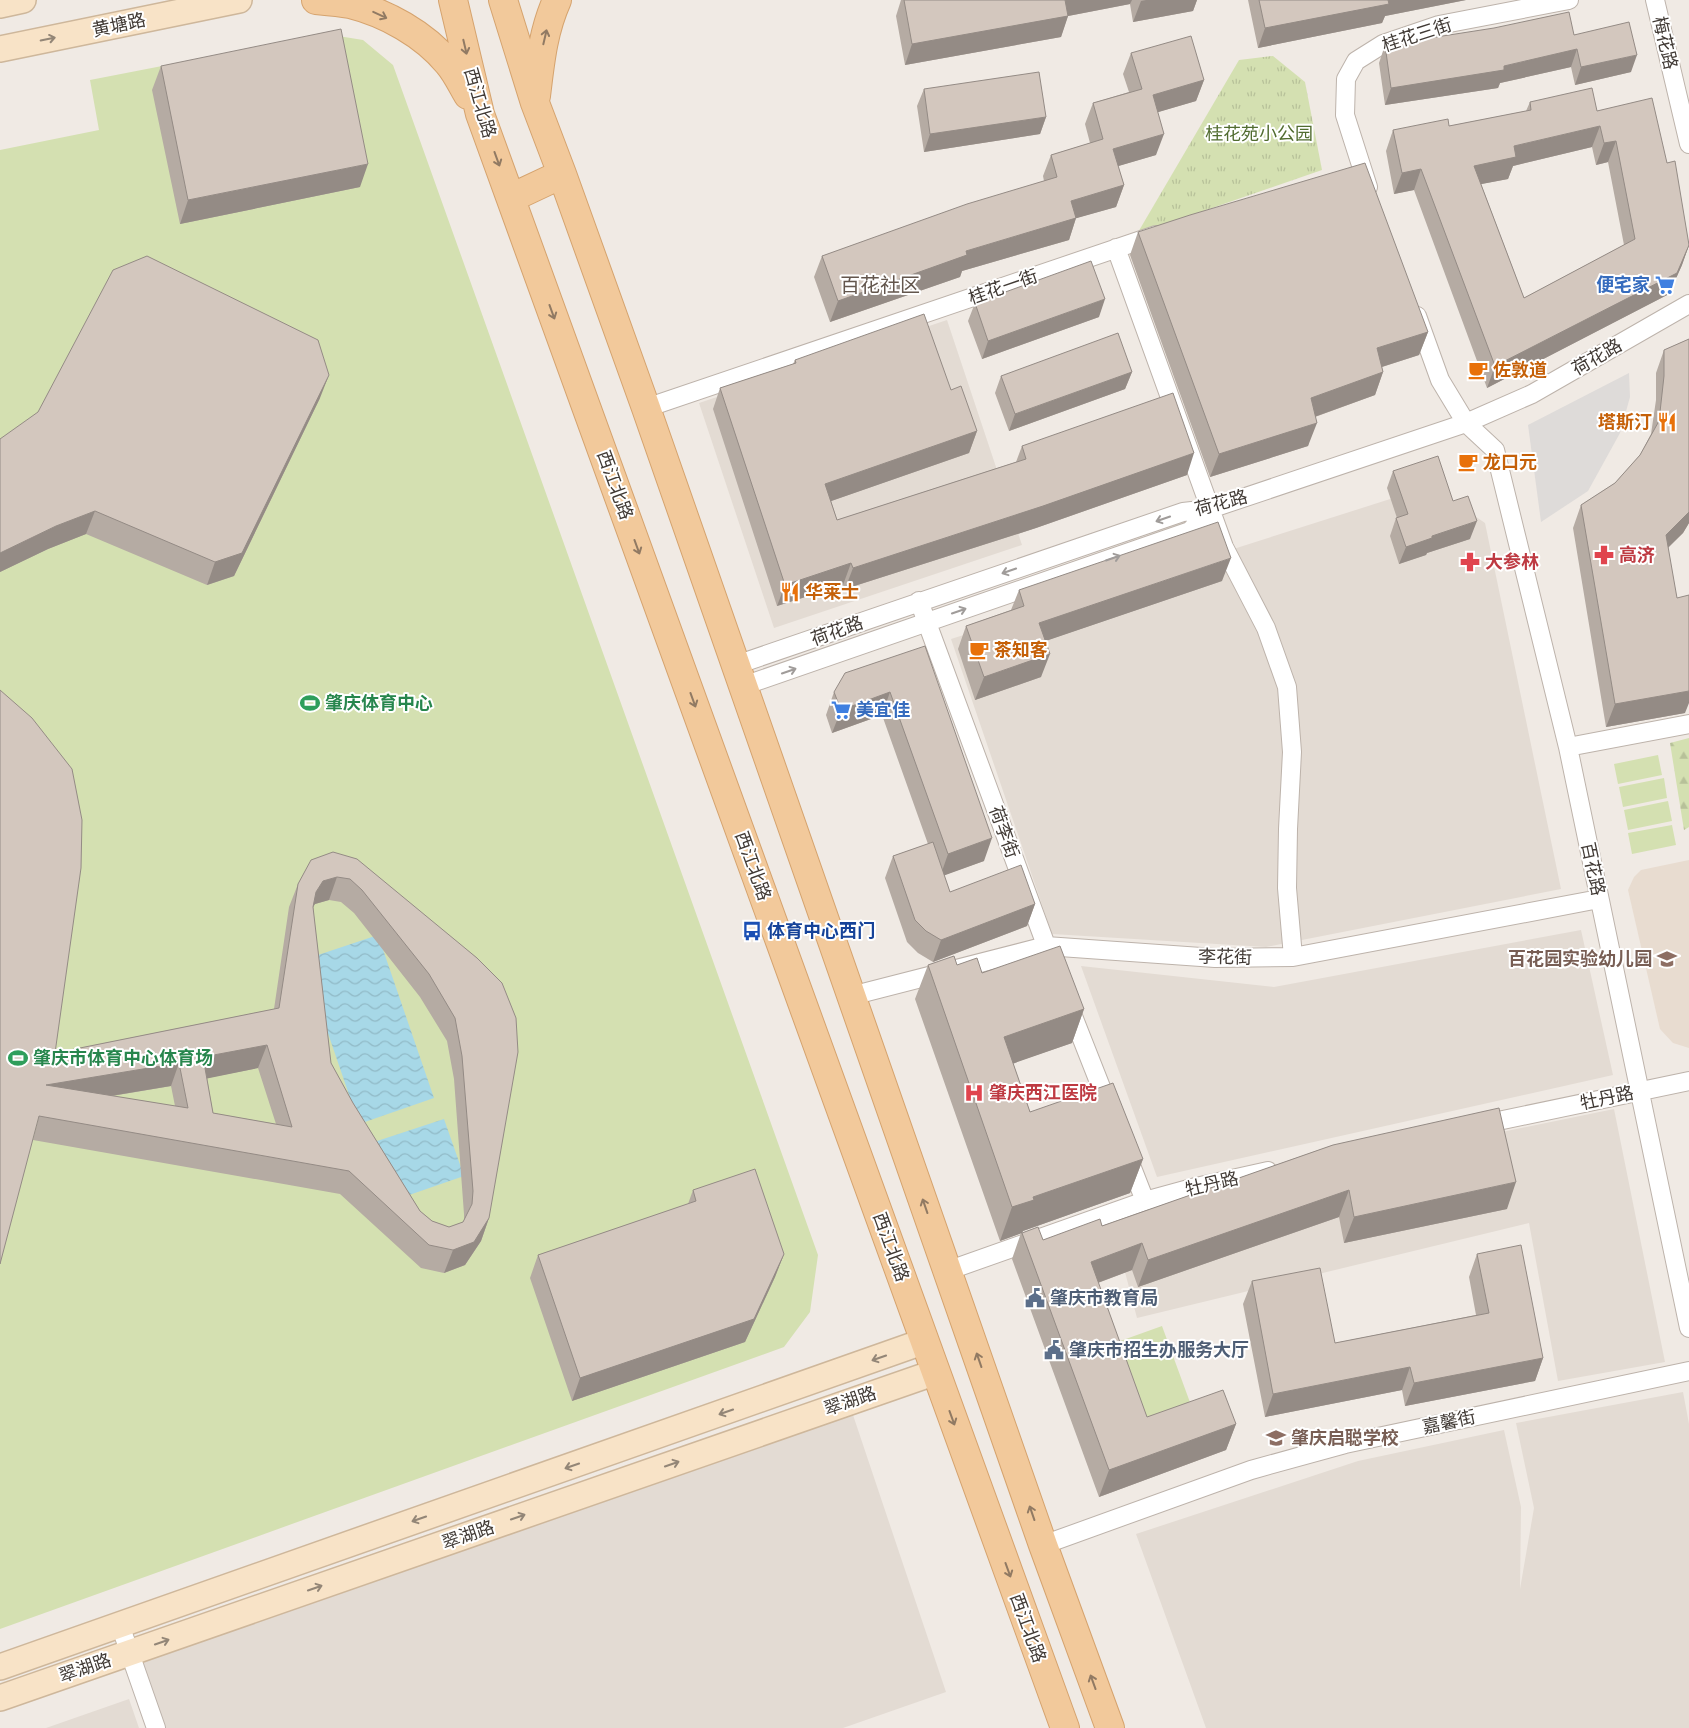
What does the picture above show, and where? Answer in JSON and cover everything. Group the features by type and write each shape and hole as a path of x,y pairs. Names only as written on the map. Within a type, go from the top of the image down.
{"main road":[{"path":"316,0 349,4 376,12 423,40 448,63 480,114"},
{"name":"西江北路","path":"453,0 480,114 1065,1728"},
{"path":"503,0 535,103 646,408 1044,1545 1110,1728"},
{"path":"535,103 543,41 551,14 558,0"},
{"path":"511,198 562,174"}],"street":[{"path":"0,5 23,0"},
{"name":"黄塘路","path":"0,49 239,0"},
{"name":"桂花三街","path":"1374,203 1360,166 1345,115 1346,79 1356,61 1383,44 1439,25 1569,0"},
{"name":"梅花路","path":"1655,0 1689,144"},
{"path":"1342,172 1360,166"},
{"name":"桂花一街","path":"646,408 1172,229"},
{"path":"1116,248 1224,547 1266,628 1287,687 1292,752 1287,888 1293,957"},
{"name":"荷花路","path":"740,676 919,602 1183,512 1210,508 1466,423 1532,394 1689,304"},
{"path":"1413,305 1440,380 1466,423"},
{"name":"百花路","path":"1466,423 1495,450 1568,747 1641,1090 1689,1328"},
{"path":"740,676 927,623 1190,531 1210,508"},
{"name":"荷李街","path":"919,602 1056,973"},
{"path":"1568,747 1689,724"},
{"name":"李花街","path":"852,996 1046,946 1215,958 1293,957 1599,899"},
{"path":"1064,991 1145,1201"},
{"name":"牡丹路","path":"1467,1128 1689,1081"},
{"name":"牡丹路","path":"948,1271 1145,1201 1196,1186 1283,1168"},
{"name":"翠湖路","path":"0,1667 925,1342"},
{"name":"嘉馨街","path":"1044,1545 1251,1470 1345,1444 1689,1371"},
{"name":"翠湖路","path":"0,1698 936,1372"},
{"path":"120,1625 156,1728"}],"shaded area":[{"path":"947,320 1022,545 774,628 699,403"},
{"path":"1629,373 1630,397 1620,433 1588,491 1541,522 1528,425"},
{"path":"1431,486 1485,523 1561,889 1266,947 1052,934 951,639"},
{"name":"百花园实验幼儿园","path":"1689,860 1689,1048 1673,1043 1660,1029 1628,890 1634,877 1641,870"},
{"path":"1581,930 1613,1075 1157,1177 1081,966 1274,987"},
{"path":"1614,1109 1665,1362 1558,1381 1529,1223 1137,1318 1113,1226 1259,1182"},
{"path":"1683,1392 1689,1424 1689,1728 1206,1728 1136,1534 1358,1461 1504,1430 1521,1507 1520,1589 1534,1508 1516,1423"},
{"path":"851,1409 946,1692 843,1728 156,1728 131,1656"},
{"path":"129,1699 139,1728 46,1728"}],"green space":[{"name":"肇庆体育中心","path":"326,34 363,40 393,65 818,1255 810,1312 784,1347 0,1629 0,150 99,130 90,80"},
{"name":"桂花苑小公园","path":"1273,56 1305,82 1322,170 1137,234 1239,60"},
{"path":"1689,738 1689,827 1684,830 1670,743"},
{"path":"1658,755 1662,775 1618,784 1614,764"},
{"path":"1664,778 1667,798 1623,807 1619,787"},
{"path":"1668,801 1672,821 1628,830 1624,810"},
{"path":"1672,825 1676,845 1632,854 1628,833"},
{"path":"1162,1326 1195,1416 1142,1435 1109,1345"}],"water":[{"path":"378,935 434,1098 359,1124 303,960"},
{"path":"444,1119 464,1176 389,1202 368,1144"}],"building":[{"path":"904,0 1065,0 1068,16 912,44"},
{"path":"1259,0 1388,0 1389,4 1265,28"},
{"path":"1569,12 1574,35 1629,22 1637,55 1581,67 1577,49 1504,66 1504,70 1391,88 1385,45 1494,28"},
{"path":"341,29 368,164 188,200 161,66"},
{"path":"1191,36 1204,80 1153,95 1164,134 1113,149 1124,185 1071,201 1076,218 966,251 967,255 838,301 822,256 967,204 1057,177 1051,155 1103,139 1093,103 1142,89 1131,53"},
{"path":"1039,72 1046,117 930,134 924,89"},
{"path":"1592,88 1597,111 1652,98 1667,163 1675,161 1689,245 1677,273 1495,366 1421,169 1402,173 1393,130 1448,119 1449,126 1531,110 1530,102","holes":["1600,126 1604,143 1616,141 1635,239 1524,298 1474,166 1516,157 1514,146"]},
{"path":"1365,163 1428,332 1377,348 1383,372 1311,398 1317,423 1219,454 1138,232"},
{"path":"147,256 318,340 329,375 242,553 215,562 95,511 56,526 0,553 0,439 38,412 113,270"},
{"path":"1091,261 1105,299 988,341 975,303"},
{"path":"924,314 951,390 961,386 977,431 825,484 837,520 1026,459 1022,446 1173,393 1194,453 1043,506 853,568 851,563 785,585 720,388 796,363 795,360"},
{"path":"1118,333 1132,372 1015,414 1001,376"},
{"path":"1689,339 1689,512 1666,535 1677,598 1689,595 1689,691 1615,704 1581,505 1615,483 1640,455 1659,421 1664,376 1664,350"},
{"path":"1438,456 1453,501 1468,496 1477,521 1406,547 1396,518 1408,514 1393,471"},
{"path":"1218,522 1231,558 1039,623 1050,654 984,677 966,626 1024,606 1019,590"},
{"path":"925,646 992,838 948,854 890,692 841,710 834,692 845,673"},
{"path":"0,690 32,718 72,769 82,820 81,868 55,1053 279,1008 298,884 311,860 333,852 357,859 477,958 502,983 516,1018 518,1052 489,1218 474,1242 453,1250 429,1245 349,1171 39,1116 0,1264","holes":["337,877 350,879 362,890 429,974 455,1018 462,1056 473,1191 472,1204 463,1222 449,1227 432,1221 420,1211 353,1103 331,1063 313,907 316,892 323,881","267,1045 292,1127 213,1113 203,1057","179,1063 188,1108 46,1085"]},
{"path":"933,842 950,892 1021,865 1035,904 941,940 926,931 915,920 893,856"},
{"path":"1060,946 1084,1009 1004,1037 1030,1112 1113,1083 1143,1159 1033,1197 1034,1200 1012,1207 928,965 954,956 957,965 977,958 982,973"},
{"path":"1499,1108 1516,1182 1354,1217 1349,1190 1148,1260 1142,1243 1091,1262 1147,1417 1223,1390 1236,1424 1109,1470 1022,1233 1038,1227 1043,1240 1100,1219 1102,1226 1333,1145"},
{"path":"755,1169 784,1254 754,1319 580,1378 538,1255 696,1201 693,1190"},
{"path":"1521,1245 1543,1358 1414,1383 1410,1367 1273,1394 1252,1281 1320,1268 1335,1343 1489,1313 1477,1254"}],"place":[{"name":"便宅家","path":"1665,285"},
{"name":"佐敦道","path":"1478,370"},
{"name":"塔斯汀","path":"1667,422"},
{"name":"龙口元","path":"1468,462"},
{"name":"高济","path":"1604,555"},
{"name":"大参林","path":"1470,562"},
{"name":"华莱士","path":"790,592"},
{"name":"茶知客","path":"979,650"},
{"name":"肇庆体育中心","path":"310,703"},
{"name":"美宜佳","path":"841,710"},
{"name":"体育中心西门","path":"752,931"},
{"name":"百花园实验幼儿园","path":"1667,959"},
{"name":"肇庆市体育中心体育场","path":"18,1058"},
{"name":"肇庆西江医院","path":"974,1093"},
{"name":"肇庆市教育局","path":"1035,1298"},
{"name":"肇庆市招生办服务大厅","path":"1054,1350"},
{"name":"肇庆启聪学校","path":"1276,1438"}],"district":[{"name":"百花社区","path":"880,285"}]}
